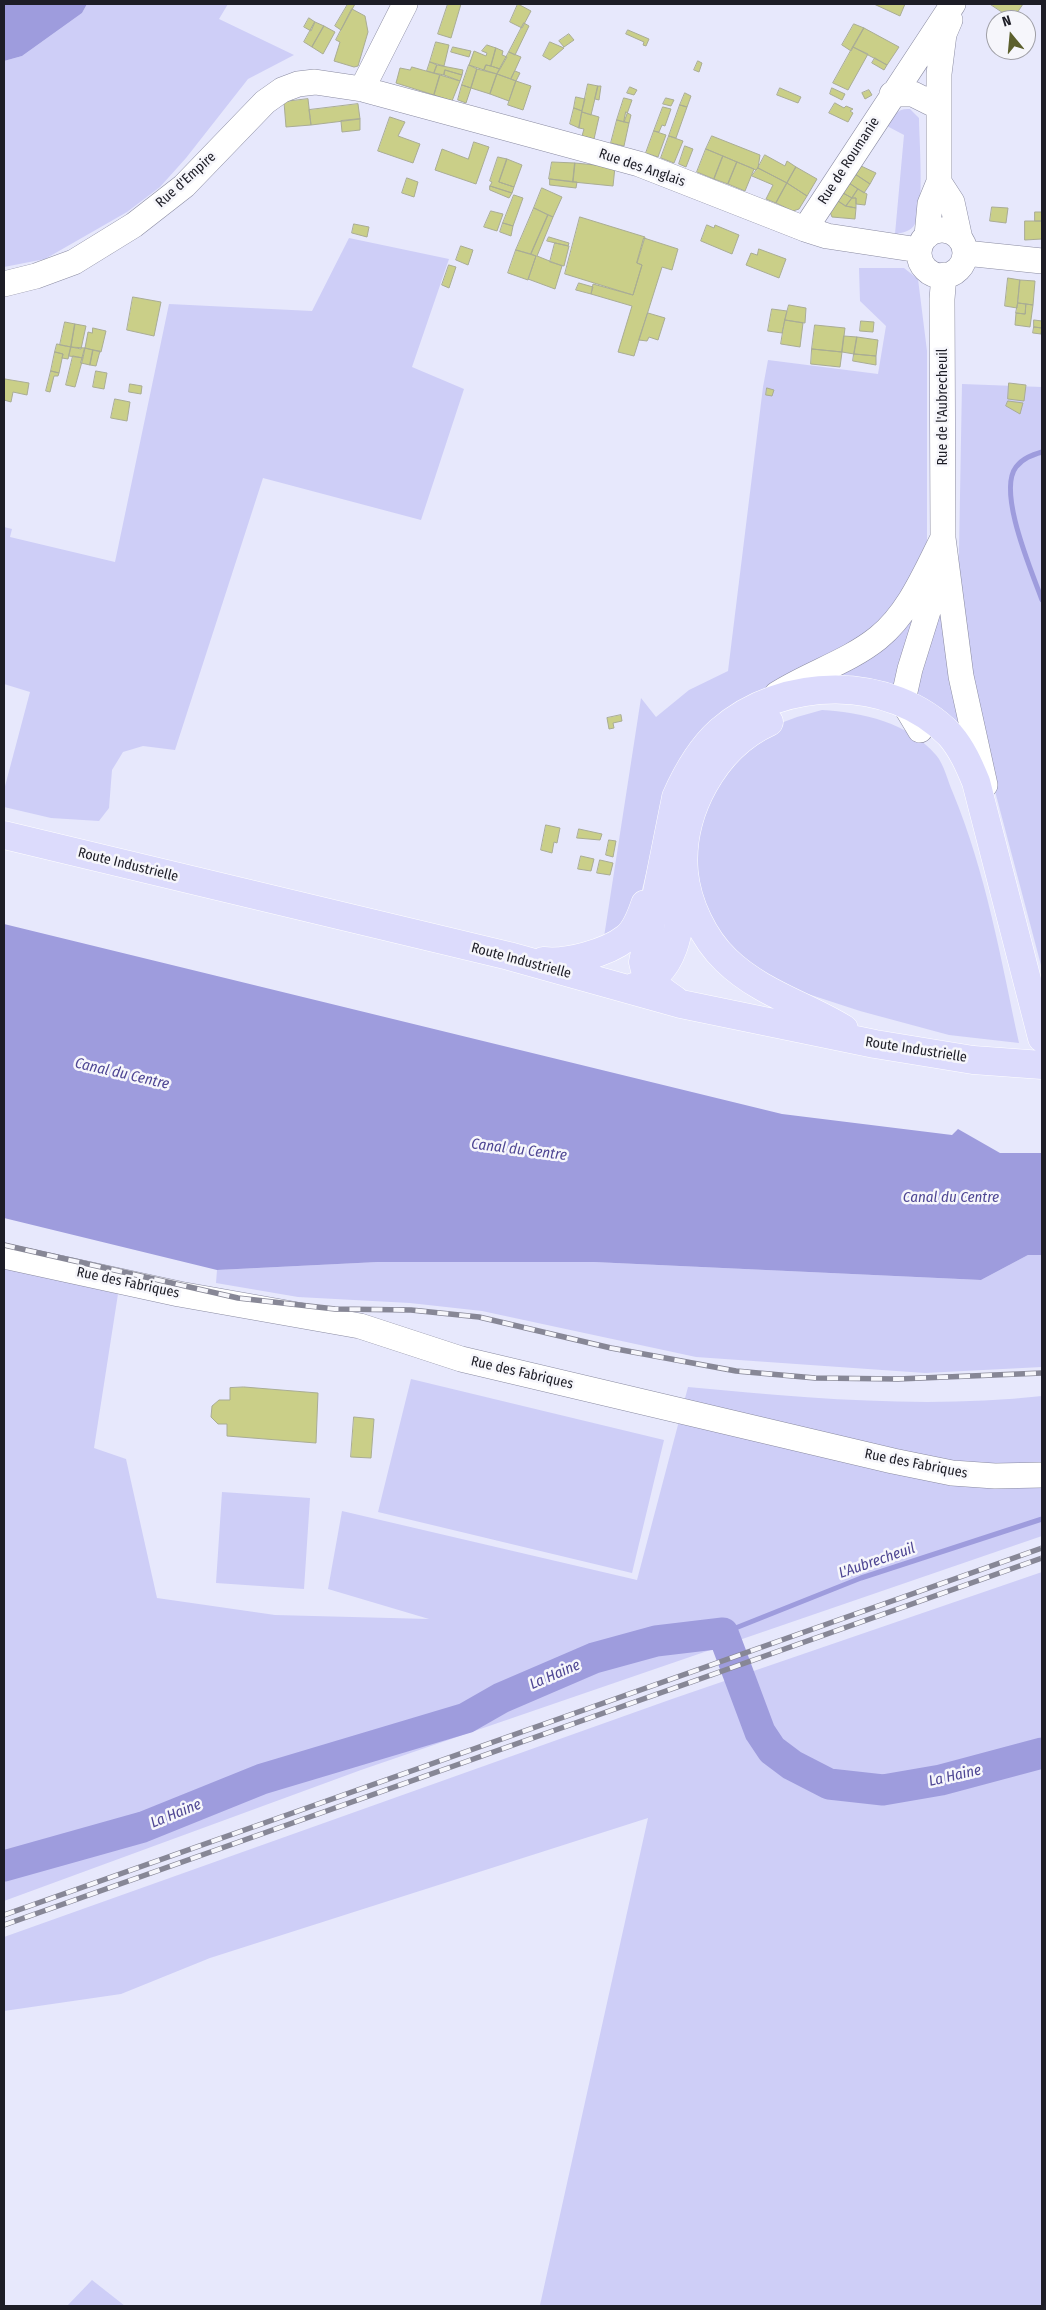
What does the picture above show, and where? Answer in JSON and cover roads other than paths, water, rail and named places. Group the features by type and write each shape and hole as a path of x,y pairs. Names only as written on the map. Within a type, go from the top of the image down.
{"main road":[{"path":"509,956 556,962 607,949 626,938 636,927 643,909 676,797 686,773 700,753 720,731 745,713 785,696 830,689 857,690 882,696 920,712 936,723 960,748 976,782 1039,1027"},
{"path":"638,985 659,973 671,955 676,938 684,873 685,844 689,824 708,776 721,758 757,727 782,716 806,708 842,704 868,708 920,730 943,752 959,773 992,845"},
{"path":"638,985 645,973 644,950 676,797"},
{"name":"Route Industrielle","path":"4,835 638,985 681,1004 875,1044 973,1060 1042,1065"},
{"path":"684,873 698,920 708,937 726,960 765,990 794,1002 875,1044"}],"street":[{"path":"362,89 405,4"},
{"name":"Rue de Roumanie","path":"806,229 892,94 953,4"},
{"path":"939,182 952,202 964,260 956,271 944,275 936,275 923,266 923,243 930,204 939,182 939,74 944,34 957,4"},
{"name":"Rue d'Empire","path":"4,284 36,276 74,262 134,225 184,186 265,102 282,90 298,84 315,82 362,89"},
{"name":"Rue des Anglais","path":"362,89 639,164 827,236 923,243"},
{"path":"892,94 913,94 940,107"},
{"path":"923,243 934,232 948,230 962,246 1042,261"},
{"name":"Rue de l'Aubrecheuil","path":"943,538 942,299 944,275"},
{"path":"920,730 905,705 904,696 910,669 929,608 943,538"},
{"path":"756,708 786,689 858,652 879,637 910,602 943,538"},
{"path":"943,538 961,676 988,796 1004,852 1004,890"},
{"name":"Rue des Fabriques","path":"4,1256 179,1294 360,1326 462,1359 893,1461 952,1473 995,1476 1042,1474"}],"water":[{"path":"4,4 87,4 82,13 22,56 4,61"},
{"name":"Canal du Centre","path":"4,924 782,1114 952,1135 958,1129 1000,1153 1042,1153 1042,1255 1028,1255 981,1280 594,1262 378,1262 217,1270 4,1218"}],"waterway":[{"name":"L'Aubrecheuil","path":"1042,452 1025,459 1019,464 1011,479 1013,513 1024,552 1042,600"},
{"name":"L'Aubrecheuil","path":"723,1633 861,1578 1042,1519"},
{"name":"La Haine","path":"4,1866 143,1827 262,1779 466,1718 501,1698 594,1658 656,1641 723,1633 760,1732 772,1750 792,1765 829,1784 883,1790 941,1780 1042,1753"}],"railway":[{"path":"4,1245 238,1298 335,1309 411,1310 479,1317 611,1348 736,1371 815,1378 898,1379 1042,1373"},
{"path":"4,1915 1042,1548"},
{"path":"4,1925 1042,1558"}]}
